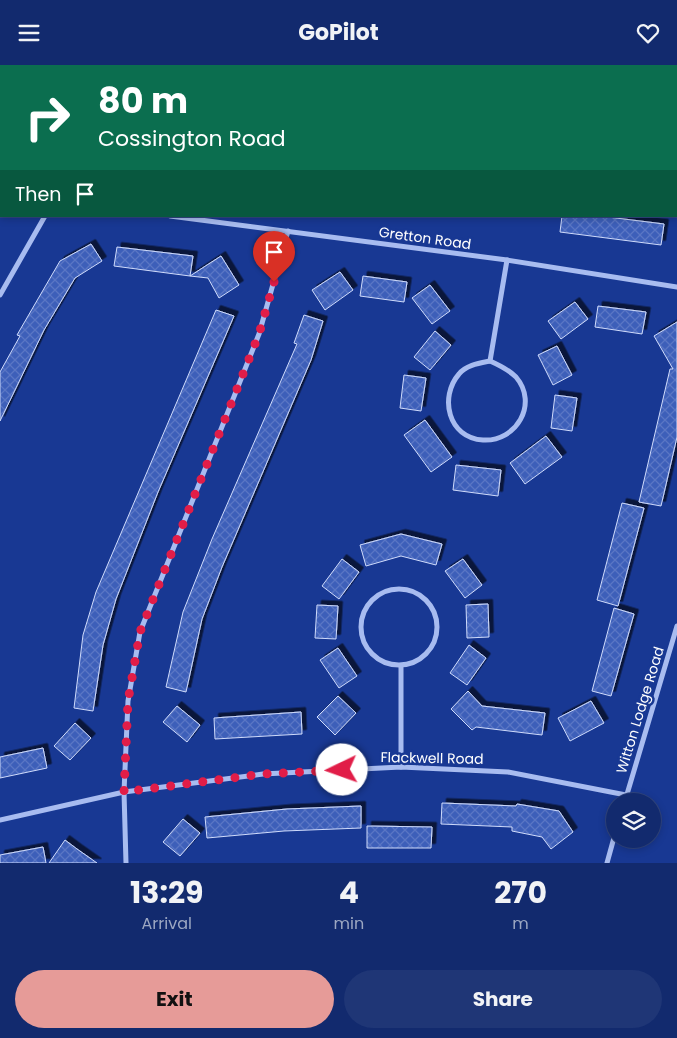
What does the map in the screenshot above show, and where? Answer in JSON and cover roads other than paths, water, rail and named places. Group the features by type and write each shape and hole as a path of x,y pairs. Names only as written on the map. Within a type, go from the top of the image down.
{"street":[{"path":"0,295 44,217"},
{"name":"Gretton Road","path":"178,217 507,260 677,287"},
{"path":"126,863 124,792 128,701 140,632 259,334 288,231"},
{"path":"490,361 507,260"},
{"path":"490,361 516,377 524,389 526,405 519,423 510,433 497,439 481,440 464,434 453,424 448,410 448,393 460,373 474,364 490,361"},
{"path":"392,590 406,590 424,599 432,609 437,622 436,635 428,652 418,661 401,666 389,664 376,658 367,649 362,633 362,620 365,610 374,599 392,590"},
{"name":"Witton Lodge Road","path":"627,793 677,626"},
{"path":"401,666 401,767"},
{"name":"Flackwell Road","path":"0,820 124,792 263,774 401,767 508,772 606,794"},
{"path":"607,863 611,848"}]}
